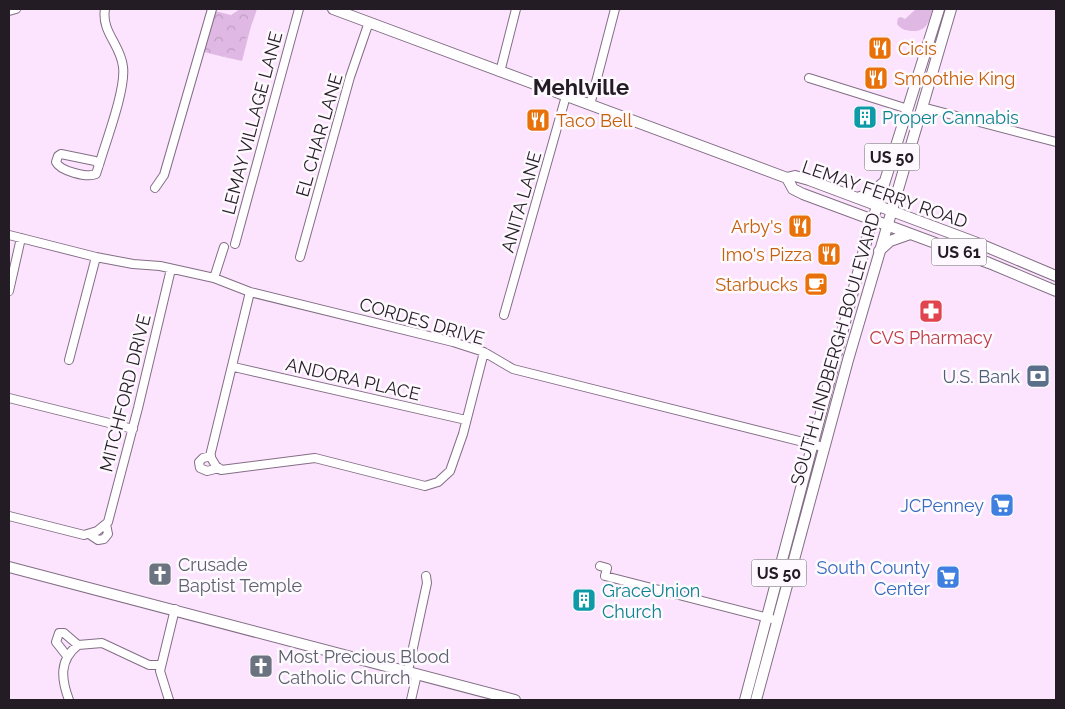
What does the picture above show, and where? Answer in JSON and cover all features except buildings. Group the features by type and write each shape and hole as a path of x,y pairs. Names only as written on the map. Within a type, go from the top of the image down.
{"main road":[{"name":"LEMAY FERRY ROAD","path":"333,9 787,178 795,176 890,210 1056,276"},
{"name":"SOUTH LINDBERGH BOULEVARD","path":"745,700 772,619 818,446 868,235 939,9"},
{"name":"SOUTH LINDBERGH BOULEVARD","path":"818,446 922,107 950,9"},
{"name":"LEMAY FERRY ROAD","path":"787,178 793,189 1056,291"},
{"path":"857,198 870,194 884,182"},
{"path":"896,193 900,204 911,218"},
{"path":"851,212 861,222 868,235"},
{"path":"878,251 890,242 910,234"},
{"path":"9,567 175,609 515,700"},
{"name":"SOUTH LINDBERGH BOULEVARD","path":"756,700 772,619"}],"street":[{"path":"9,11 16,9"},
{"path":"99,165 95,161 61,154 56,159 57,166 60,168 90,176 96,174 99,165 124,76 122,61 106,30 104,9"},
{"path":"155,188 164,175 212,9"},
{"name":"LEMAY VILLAGE LANE","path":"235,244 298,9"},
{"path":"500,72 516,9"},
{"path":"590,105 616,9"},
{"name":"EL CHAR LANE","path":"300,257 350,77 369,22"},
{"path":"809,78 908,109"},
{"name":"ANITA LANE","path":"504,315 566,96"},
{"path":"922,107 1056,142"},
{"name":"CORDES DRIVE","path":"9,235 96,257 214,278 250,292 361,318 484,352 513,369 818,446"},
{"path":"9,291 20,238"},
{"path":"214,278 224,247"},
{"path":"69,360 96,257"},
{"name":"MITCHFORD DRIVE","path":"9,516 72,532 89,534 106,524 133,429 171,269"},
{"path":"250,292 214,463 314,458 425,486 438,482 450,471 458,452 484,352"},
{"name":"ANDORA PLACE","path":"234,367 466,420"},
{"path":"9,398 133,429"},
{"path":"600,566 607,568 605,576 772,619"},
{"path":"411,700 412,673 427,583 426,576"},
{"path":"169,700 160,676 160,665 175,609"},
{"path":"67,656 56,642 59,633 64,633 78,645"},
{"path":"69,700 62,670 67,656 78,645 102,643 150,665 160,665"}],"green space":[{"path":"240,9 257,9 246,37 237,49 224,57 204,52 215,11 231,15"},
{"path":"916,9 933,9 924,28 911,31 898,26 898,18 905,19"},
{"path":"251,26 242,61 224,57 240,45"}],"place":[{"name":"Cicis","path":"880,48"},
{"name":"Smoothie King","path":"876,78"},
{"name":"Proper Cannabis","path":"865,117"},
{"name":"Taco Bell","path":"538,120"},
{"name":"Arby's","path":"800,226"},
{"name":"Imo's Pizza","path":"829,254"},
{"name":"Starbucks","path":"816,284"},
{"name":"CVS Pharmacy","path":"931,311"},
{"name":"U.S. Bank","path":"1038,376"},
{"name":"JCPenney","path":"1002,505"},
{"name":"Crusade Baptist Temple","path":"160,574"},
{"name":"South County Center","path":"948,577"},
{"name":"GraceUnion Church","path":"584,600"},
{"name":"Most Precious Blood Catholic Church","path":"261,666"}],"district":[{"name":"Mehlville","path":"581,87"}]}
